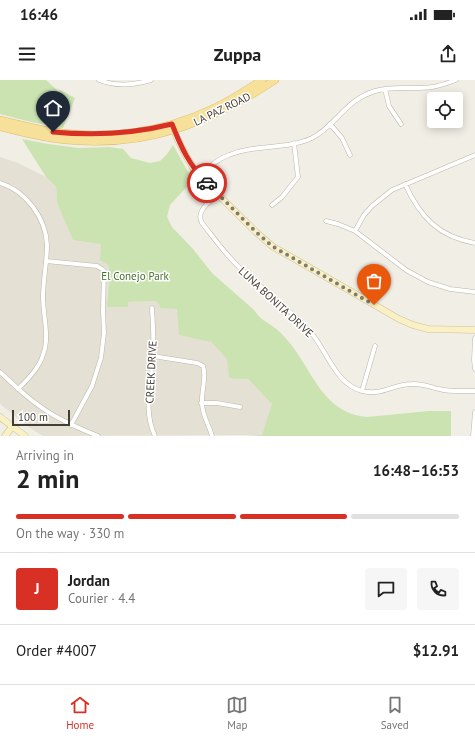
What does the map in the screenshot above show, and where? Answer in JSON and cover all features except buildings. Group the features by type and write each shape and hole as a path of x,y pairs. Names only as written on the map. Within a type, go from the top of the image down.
{"main road":[{"name":"LA PAZ ROAD","path":"0,120 53,132 89,135 173,128 234,98 262,80"},
{"name":"LA PAZ ROAD","path":"0,127 51,138 80,141 129,140 217,114 276,80"}],"street":[{"path":"99,80 114,84 127,85 151,80"},
{"path":"199,176 210,165 228,155 248,149 294,143 312,137 323,131 352,103 373,92 385,88 432,87 456,80"},
{"path":"385,88 389,106 401,124"},
{"path":"330,124 342,138 350,155"},
{"path":"173,128 190,165 199,176 272,246 413,326 428,329 475,330"},
{"path":"272,205 282,197 298,177 294,143"},
{"path":"355,231 364,215 372,206 392,190 475,155"},
{"path":"0,183 15,190 32,206 40,218 47,244 43,297 46,343 44,355 39,364 18,389"},
{"path":"405,184 413,201 424,217 438,229 452,237 475,243"},
{"name":"LUNA BONITA DRIVE","path":"218,194 200,211 199,217 202,223 239,268 285,306 313,335 337,373 344,381 362,391 374,393 411,384 423,384 448,391 475,391"},
{"path":"326,221 355,231 406,270 428,282 450,289 475,292"},
{"path":"46,261 97,266 102,269 104,275 104,333 101,358 92,386 71,425"},
{"name":"CREEK DRIVE","path":"152,308 153,356 148,402 149,416 155,436"},
{"path":"475,338 475,369"},
{"path":"362,391 375,346"},
{"path":"153,356 197,363 203,366 203,412 212,436"},
{"path":"0,372 18,389 41,407 71,425 98,436"},
{"path":"202,403 217,403 240,407"},
{"path":"473,436 475,412"},
{"path":"0,417 25,436"},
{"path":"5,436 12,427"}],"shaded area":[{"path":"0,157 18,163 46,177 56,187 57,202 101,243 103,261 108,265 110,273 107,307 128,306 128,302 155,301 161,308 177,308 202,339 211,342 273,404 262,435 43,436 30,428 0,404"}],"green space":[{"path":"0,80 46,80 58,91 60,90 75,98 63,128 0,114"},
{"name":"El Conejo Park","path":"22,139 79,148 109,147 123,149 131,158 150,163 160,161 173,145 188,172 195,178 170,205 167,217 172,227 193,249 212,273 261,318 277,329 285,337 329,399 339,408 352,414 367,417 429,411 451,411 451,436 246,436 262,435 272,404 248,379 229,378 227,359 211,342 179,335 177,309 160,308 159,304 155,301 128,302 128,307 107,307 109,268 108,265 100,260 101,244 73,240 57,202 56,187 46,177"}],"way so far":[{"path":"207,183 272,246 374,305"}],"route":[{"path":"53,132 89,135 120,134 172,124 179,143 190,165 207,183"}]}
